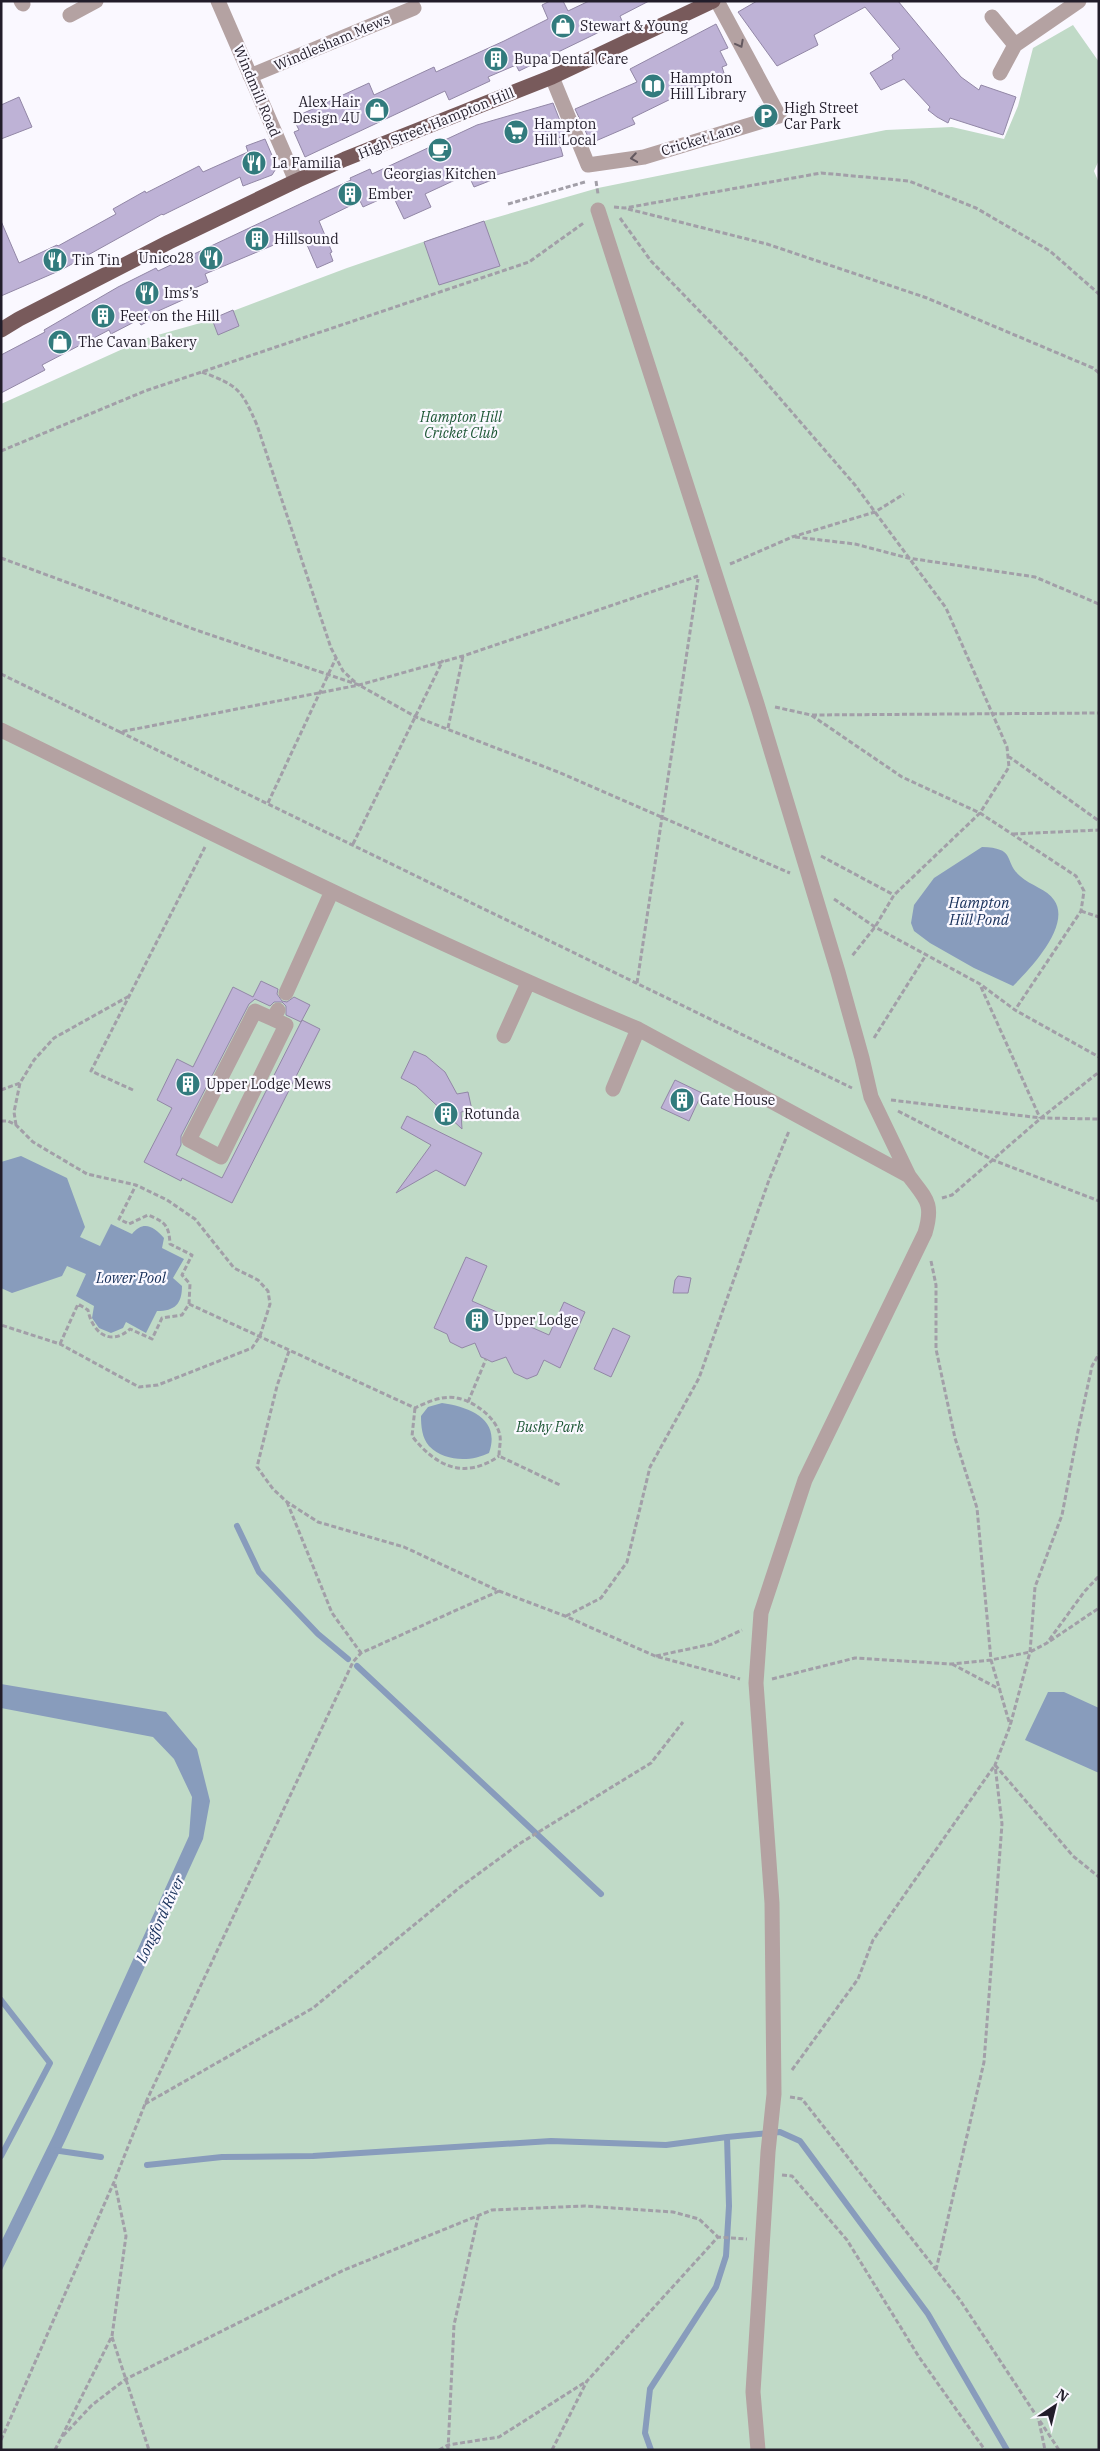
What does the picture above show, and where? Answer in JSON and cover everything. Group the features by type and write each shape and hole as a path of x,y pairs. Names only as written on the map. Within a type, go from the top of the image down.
{"main road":[{"name":"High Street Hampton Hill","path":"1,330 169,242 296,181 345,159 552,77 713,1"}],"street":[{"path":"70,15 96,1"},
{"name":"Windmill Road","path":"218,1 296,181"},
{"name":"Cricket Lane","path":"552,77 588,165 644,157 779,116 717,1"},
{"path":"1000,73 1015,45 1079,1"},
{"name":"Windlesham Mews","path":"250,76 414,8"},
{"path":"992,17 1015,45"},
{"path":"605,209 838,972 871,1098 909,1176 927,1201 930,1215 925,1233 805,1480 761,1613 756,1683 772,1903 774,2094 768,2152 753,2392 758,2450"},
{"path":"1,730 528,984 638,1029 909,1176"},
{"path":"286,993 332,891"},
{"path":"504,1036 528,984"},
{"path":"255,1011 275,1014 286,1025 221,1157 189,1140 255,1011"},
{"path":"613,1089 638,1029"}],"path":[{"path":"1,451 145,391 529,262 605,209 625,208 821,173 909,181 976,208 1050,251 1099,294"},
{"path":"508,204 595,179 605,209 651,261 745,358 855,485 946,608 1007,747 1010,767 980,813 894,895 875,927 838,972"},
{"path":"625,208 767,244 927,298 1093,368 1099,373"},
{"path":"202,372 228,382 244,395 258,424 331,648 343,672 359,686"},
{"path":"120,732 359,686 443,660 463,656 714,571 792,537 875,512 904,494"},
{"path":"792,537 854,544 908,558 1035,578 1099,604"},
{"path":"1,558 196,630 329,674 359,686 416,717 558,772 810,882 875,927 980,984 1015,1010 1099,1057"},
{"path":"637,984 698,576"},
{"path":"448,728 463,656"},
{"path":"268,803 336,658"},
{"path":"353,844 443,660"},
{"path":"1,674 871,1098 1041,1118 1099,1119"},
{"path":"757,704 811,715 991,712 1099,713"},
{"path":"811,715 902,777 980,813 1076,876 1084,891 1081,911 1015,1010"},
{"path":"1008,756 1099,821"},
{"path":"1013,834 1099,830"},
{"path":"133,1090 91,1071 212,833"},
{"path":"797,842 894,895"},
{"path":"1081,911 1099,917"},
{"path":"862,1058 926,955"},
{"path":"980,984 1041,1118"},
{"path":"16,1125 15,1103 20,1083 34,1060 54,1038 131,994"},
{"path":"927,1201 952,1195 1041,1118 1099,1072"},
{"path":"1,1090 20,1083"},
{"path":"897,1111 993,1160 1099,1201"},
{"path":"565,1616 601,1598 627,1562 650,1467 699,1378 769,1180 796,1114"},
{"path":"1,1121 8,1120 16,1125 33,1142 87,1174 136,1185 167,1200 195,1219 234,1268 258,1280 268,1291 270,1304 260,1336 252,1348 158,1385 140,1387 60,1344 1,1325"},
{"path":"60,1344 78,1304 88,1310 91,1323 99,1333 112,1337 123,1335 130,1329 152,1338 162,1318 182,1315 189,1304 190,1284 182,1275 192,1255 170,1244 170,1231 161,1220 148,1215 129,1224 119,1219 136,1185"},
{"path":"925,1233 936,1285 936,1349 955,1438 977,1508 991,1660 1010,1726"},
{"path":"189,1304 415,1408"},
{"path":"289,1351 277,1386 257,1466 273,1488 287,1502 318,1522 404,1548 499,1591 565,1616 655,1656 756,1683 855,1658 951,1664 991,1660 1030,1652 1048,1643 1099,1608"},
{"path":"791,2071 858,1979 873,1940 995,1765 1010,1726 1030,1652 1036,1587 1062,1515 1092,1366 1099,1354"},
{"path":"468,1402 486,1359"},
{"path":"415,1408 430,1400 456,1397 468,1402 490,1417 500,1435 499,1456"},
{"path":"415,1408 412,1436 424,1452 442,1464 470,1470 486,1465 499,1456"},
{"path":"499,1456 560,1485"},
{"path":"287,1502 332,1613 361,1653"},
{"path":"1048,1643 1084,1592 1099,1576"},
{"path":"1,2440 114,2182 145,2104 353,1662 361,1653 499,1591"},
{"path":"655,1656 712,1644 739,1633 761,1613"},
{"path":"951,1664 1001,1690"},
{"path":"145,2104 313,2008 459,1888 519,1844 652,1763 682,1722"},
{"path":"995,1765 1073,1856 1099,1877"},
{"path":"936,2270 984,2062 1002,1824 995,1765"},
{"path":"774,2094 802,2099 960,2300 1059,2450"},
{"path":"767,2174 792,2176 847,2240 919,2357 985,2450"},
{"path":"55,2450 112,2336 126,2236 114,2182"},
{"path":"63,2436 92,2405 126,2379 344,2270 492,2210 584,2206 673,2212 699,2219 718,2237 739,2238"},
{"path":"448,2448 454,2325 478,2217"},
{"path":"439,2450 499,2436 587,2380 718,2237"},
{"path":"112,2336 149,2450"},
{"path":"552,2450 587,2380"},
{"path":"1038,2418 1045,2450"}],"green space":[{"name":"Bushy Park","path":"1073,25 1099,62 1099,160 1094,171 1099,183 1099,2450 1,2450 1,404 147,338 204,322 347,268 484,221 598,188 886,130 952,127 1004,139 1018,106 1033,48"}],"water":[{"name":"Hampton Hill Pond","path":"982,847 993,848 1005,853 1020,876 1051,896 1058,910 1058,922 1047,946 1013,986 974,968 930,943 914,931 911,923 914,905 934,878"},
{"name":"Lower Pool","path":"21,1156 67,1178 85,1227 80,1237 100,1246 111,1224 132,1234 140,1227 148,1226 156,1230 164,1238 162,1248 184,1259 173,1278 182,1286 179,1302 173,1308 157,1311 146,1333 126,1322 123,1328 111,1333 99,1328 92,1318 94,1306 76,1296 86,1274 67,1266 62,1276 12,1293 1,1288 1,1162"},
{"path":"442,1403 472,1412 487,1423 491,1431 492,1441 489,1453 474,1458 458,1459 443,1455 429,1446 423,1436 421,1416 428,1407"},
{"name":"Longford River","path":"1,1684 166,1712 197,1749 210,1801 203,1839 66,2139 1,2272 1,2242 54,2134 189,1836 192,1797 174,1759 153,1737 1,1708"},
{"path":"1048,1692 1064,1692 1099,1708 1099,1773 1025,1740"}],"building":[{"path":"550,1 563,1 568,11 589,1 649,1 620,16 622,21 519,71 516,65 488,77 490,81 449,100 445,91 305,157 294,132 299,130 293,118 369,83 374,95 434,67 436,72 548,19 542,5"},
{"path":"757,1 898,1 961,77 979,90 981,85 1016,97 1003,135 950,118 948,123 937,117 928,110 930,107 904,79 881,90 870,73 893,59 892,55 900,49 865,7 814,35 818,45 777,66 738,12"},
{"path":"716,24 728,48 720,51 727,65 722,67 724,73 632,118 635,124 591,143 575,109 637,82 630,69"},
{"path":"19,97 32,127 1,139 1,105"},
{"path":"553,103 566,136 558,138 563,156 496,175 497,178 474,187 468,174 425,194 431,207 404,219 392,194 363,207 360,201 319,221 332,252 330,253 333,261 317,268 302,233 205,274 208,282 184,293 187,298 156,312 158,316 141,325 138,320 111,334 109,330 42,365 45,370 1,393 1,355 45,332 44,330 118,287 156,268 158,271 351,180 350,178 370,169 372,174 477,125"},
{"path":"265,139 277,167 272,175 243,186 240,177 162,214 61,270 1,296 1,221 19,263 58,246 116,214 113,209 145,191 146,193 199,166 203,172 248,152 246,146"},
{"path":"484,221 500,266 439,285 424,242"},
{"path":"233,310 239,326 218,335 212,319"},
{"name":"Upper Lodge Mews","path":"261,981 278,989 277,994 282,1001 287,1002 294,997 310,1005 302,1020 320,1029 232,1203 182,1178 181,1181 144,1162 172,1108 157,1100 177,1059 193,1067 233,987 253,997","holes":["255,999 270,1006 274,1002 282,1002 286,1006 286,1015 301,1022 222,1178 176,1155 181,1145 181,1136 249,1004"]},
{"path":"414,1051 426,1056 445,1072 457,1094 468,1092 472,1110 461,1112 462,1129 416,1086 401,1078"},
{"name":"Gate House","path":"675,1080 702,1093 689,1121 661,1108"},
{"path":"407,1116 482,1153 465,1186 436,1170 396,1193 431,1145 401,1128"},
{"name":"Upper Lodge","path":"466,1257 487,1266 472,1301 549,1335 564,1302 585,1312 560,1368 544,1360 537,1375 527,1379 514,1373 506,1357 492,1362 481,1357 475,1343 462,1348 450,1342 447,1334 434,1328"},
{"path":"678,1276 691,1278 688,1293 673,1293 675,1280"},
{"path":"613,1328 630,1336 611,1377 594,1369"}],"waterway":[{"path":"237,1526 259,1572 318,1634 348,1659"},
{"path":"357,1666 601,1894"},
{"path":"1,2000 50,2063 1,2156"},
{"path":"651,2450 645,2433 650,2389 716,2287 726,2256 729,2206 727,2137 780,2132 800,2141 928,2314 1007,2450"},
{"path":"147,2165 222,2157 313,2156 551,2141 666,2145 727,2137"},
{"path":"53,2150 101,2157"}],"place":[{"name":"Stewart & Young","path":"563,26"},
{"name":"Bupa Dental Care","path":"496,59"},
{"name":"Hampton Hill Library","path":"653,86"},
{"name":"Alex Hair Design 4U","path":"377,110"},
{"name":"High Street Car Park","path":"766,116"},
{"name":"Hampton Hill Local","path":"516,132"},
{"name":"Georgias Kitchen","path":"440,150"},
{"name":"La Familia","path":"254,163"},
{"name":"Ember","path":"350,194"},
{"name":"Hillsound","path":"257,239"},
{"name":"Unico28","path":"211,258"},
{"name":"Tin Tin","path":"55,260"},
{"name":"Ims’s","path":"147,293"},
{"name":"Feet on the Hill","path":"103,316"},
{"name":"The Cavan Bakery","path":"60,342"},
{"name":"Upper Lodge Mews","path":"188,1084"},
{"name":"Gate House","path":"682,1100"},
{"name":"Rotunda","path":"446,1114"},
{"name":"Upper Lodge","path":"477,1320"}],"park label":[{"name":"Hampton Hill Cricket Club","path":"461,426"}]}
